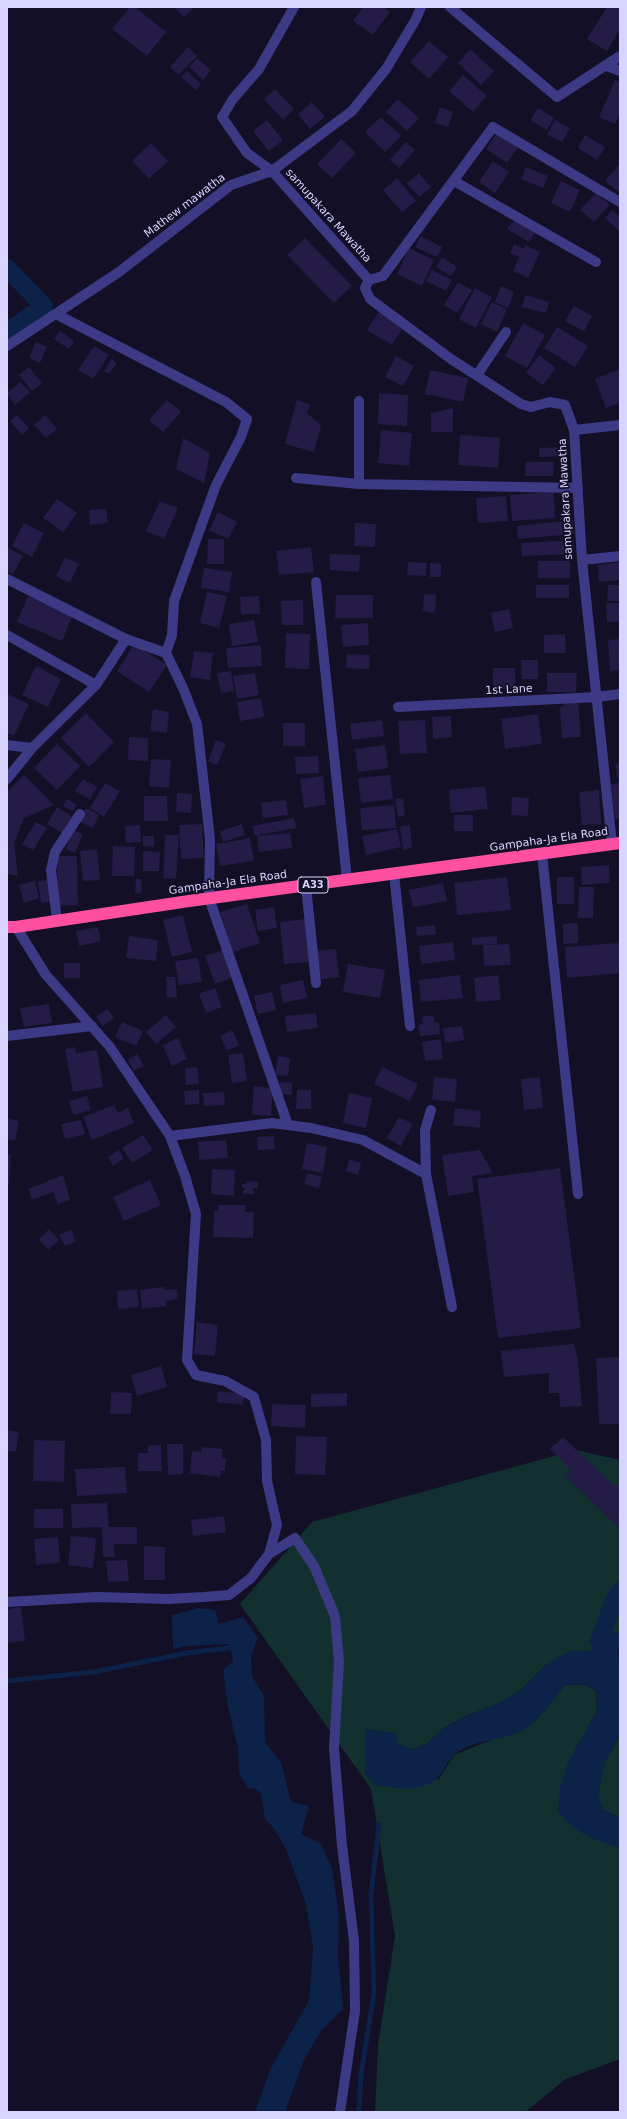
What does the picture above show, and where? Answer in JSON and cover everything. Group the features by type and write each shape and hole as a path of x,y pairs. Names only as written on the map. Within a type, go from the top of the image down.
{"highway":[{"name":"Gampaha-Ja Ela Road","path":"11,927 209,898 616,844"}],"street":[{"path":"272,171 247,153 222,118 233,99 259,69 294,7"},
{"name":"Mathew mawatha","path":"7,346 119,272 231,185 272,171 352,111 386,69 416,19 421,7"},
{"path":"450,7 557,97 607,66 620,56"},
{"path":"607,66 620,71"},
{"path":"369,280 383,276 493,127 620,202"},
{"name":"samupakara Mawatha","path":"272,171 369,280 365,288 370,299 477,376 521,404 531,407 550,402 565,405 574,430 582,560 597,697 616,844"},
{"path":"454,181 596,262"},
{"path":"56,314 226,402 246,419 240,437 216,485 174,601 172,635 166,653 183,688 197,724 210,839 209,898 288,1125"},
{"path":"477,376 506,332"},
{"path":"359,401 359,484"},
{"path":"574,430 620,425"},
{"path":"296,478 359,484 578,488"},
{"path":"582,560 620,556"},
{"path":"7,579 126,639 166,653"},
{"path":"316,582 347,880"},
{"path":"7,635 96,685"},
{"path":"7,779 32,748 96,685 126,639"},
{"name":"1st Lane","path":"398,707 597,697 620,694"},
{"path":"7,745 32,748"},
{"path":"57,920 51,870 55,852 80,814"},
{"path":"542,854 578,1194"},
{"path":"394,874 410,1026"},
{"path":"306,886 316,983"},
{"path":"7,1602 97,1597 168,1599 229,1595 251,1578 269,1554 277,1526 267,1481 266,1440 254,1397 225,1381 196,1375 187,1360 196,1214 185,1176 170,1136 110,1047 46,974 11,927"},
{"path":"7,1036 92,1026"},
{"path":"431,1110 425,1130 426,1174 452,1307"},
{"path":"170,1136 272,1123 311,1128 363,1140 426,1174"},
{"path":"269,1554 295,1538 314,1566 335,1616 339,1662 334,1748 342,1846 354,1941 355,2011 340,2112"}],"green space":[{"path":"576,1450 620,1460 620,1642 599,1641 591,1651 572,1651 545,1666 519,1692 497,1704 466,1716 444,1728 428,1743 412,1750 398,1744 375,1785 389,1786 439,1779 454,1755 493,1739 549,1705 565,1685 585,1685 596,1691 597,1711 587,1729 606,1843 620,1848 620,2059 566,2079 525,2112 375,2112 378,2045 395,1936 371,1789 240,1604 312,1522"},
{"path":"620,1735 620,1818 602,1809 598,1794 604,1763"}],"water":[{"path":"199,1608 215,1610 219,1624 243,1617 258,1638 251,1656 252,1676 264,1696 265,1742 281,1763 291,1802 309,1806 301,1834 321,1844 332,1868 339,1916 338,1954 343,2009 321,2031 304,2060 285,2112 255,2112 270,2070 309,2000 313,1948 306,1904 286,1849 273,1827 265,1819 261,1793 255,1789 248,1788 239,1773 238,1748 228,1707 223,1670 233,1661 230,1644 187,1646 173,1649 172,1615"},
{"path":"599,1641 620,1642 618,1654 620,1662 620,1735 604,1763 598,1794 602,1809 620,1818 620,1848 585,1835 564,1819 558,1811 560,1788 568,1762 597,1711 596,1691 585,1685 565,1685 544,1712 524,1730 467,1747 450,1759 436,1779 423,1786 405,1789 375,1785 365,1774 365,1729 395,1733 398,1744 412,1750 428,1743 444,1728 466,1716 497,1704 519,1692 545,1666 564,1654 572,1651 591,1651"}],"building":[{"path":"130,7 135,7 166,32 147,56 112,29"},
{"path":"174,7 195,7 184,17"},
{"path":"363,7 383,7 390,12 373,35 353,21"},
{"path":"607,7 620,7 620,29 607,51 587,39"},
{"path":"429,41 448,57 429,79 410,62"},
{"path":"188,47 197,56 179,75 170,67"},
{"path":"470,49 494,71 481,85 458,63"},
{"path":"197,58 211,70 203,80 189,67"},
{"path":"187,71 201,84 196,90 181,77"},
{"path":"463,75 487,96 473,112 449,91"},
{"path":"615,80 620,82 620,113 615,124 599,117"},
{"path":"275,89 294,109 283,120 264,99"},
{"path":"398,99 419,118 407,131 386,112"},
{"path":"312,102 325,117 310,129 298,114"},
{"path":"440,107 453,112 448,127 435,123"},
{"path":"538,108 554,118 547,130 530,120"},
{"path":"381,117 401,136 385,152 365,132"},
{"path":"267,120 283,140 269,151 253,131"},
{"path":"555,120 570,128 562,142 547,135"},
{"path":"497,133 518,147 507,163 486,149"},
{"path":"585,135 605,147 597,160 578,148"},
{"path":"341,139 356,153 332,178 317,164"},
{"path":"406,142 415,150 399,168 390,160"},
{"path":"151,143 168,161 149,179 132,161"},
{"path":"493,161 509,172 495,193 479,182"},
{"path":"620,163 620,193 605,181"},
{"path":"526,167 548,176 543,188 521,179"},
{"path":"419,173 431,187 419,197 407,183"},
{"path":"397,178 416,201 402,212 383,190"},
{"path":"561,181 580,190 570,212 551,203"},
{"path":"596,193 610,205 594,222 580,210"},
{"path":"612,210 620,217 620,232 605,218"},
{"path":"514,220 535,233 529,242 507,229"},
{"path":"421,236 442,247 437,257 415,247"},
{"path":"305,238 352,286 334,303 287,255"},
{"path":"514,244 524,249 525,245 540,252 528,278 513,271 519,257 510,253"},
{"path":"409,248 434,260 422,286 397,274"},
{"path":"442,257 457,267 451,276 436,267"},
{"path":"432,270 452,280 446,291 426,281"},
{"path":"458,282 472,290 457,313 444,305"},
{"path":"501,286 514,292 508,308 495,302"},
{"path":"475,288 492,297 476,328 459,319"},
{"path":"525,295 549,302 546,313 522,307"},
{"path":"492,302 507,309 497,332 481,324"},
{"path":"574,306 592,316 584,331 565,321"},
{"path":"379,311 404,326 392,345 367,330"},
{"path":"523,323 545,335 527,368 505,356"},
{"path":"557,327 588,346 575,367 544,348"},
{"path":"60,331 74,341 69,349 54,339"},
{"path":"36,342 47,347 40,363 29,358"},
{"path":"94,346 109,355 93,379 78,370"},
{"path":"539,355 556,368 543,385 526,373"},
{"path":"396,356 414,366 403,386 385,377"},
{"path":"111,359 117,363 109,374 104,371"},
{"path":"29,367 42,383 32,391 19,375"},
{"path":"620,369 620,403 606,408 595,379"},
{"path":"430,370 468,378 463,402 425,394"},
{"path":"20,382 30,392 15,405 7,393"},
{"path":"379,393 408,395 407,426 378,424"},
{"path":"167,400 181,412 163,432 149,420"},
{"path":"297,400 310,404 307,413 321,425 314,452 285,444"},
{"path":"453,408 453,432 431,432 431,413"},
{"path":"17,415 29,428 22,435 10,421"},
{"path":"45,415 57,429 46,438 34,425"},
{"path":"381,430 412,433 409,466 378,463"},
{"path":"460,435 500,438 498,468 458,465"},
{"path":"183,438 210,453 204,483 176,469"},
{"path":"568,447 568,456 539,457 539,448"},
{"path":"526,462 554,462 553,476 525,476"},
{"path":"554,492 555,518 512,521 510,495"},
{"path":"506,496 508,521 478,523 476,498"},
{"path":"57,499 77,513 63,532 43,518"},
{"path":"160,501 178,508 164,539 146,531"},
{"path":"106,509 108,523 90,525 89,510"},
{"path":"218,512 237,522 228,539 209,530"},
{"path":"573,520 574,534 518,539 517,526"},
{"path":"24,523 44,533 32,557 12,546"},
{"path":"355,523 376,524 375,547 354,546"},
{"path":"208,539 224,539 224,564 207,564"},
{"path":"573,540 574,554 522,556 521,543"},
{"path":"7,547 23,556 13,574 7,571"},
{"path":"311,547 314,572 279,575 276,551"},
{"path":"330,554 360,555 359,572 330,570"},
{"path":"65,557 79,564 70,583 56,576"},
{"path":"538,561 570,561 570,578 538,578"},
{"path":"408,562 427,563 426,576 407,575"},
{"path":"620,562 620,580 599,582 598,565"},
{"path":"430,563 441,564 441,577 430,577"},
{"path":"204,568 232,572 229,592 201,588"},
{"path":"536,585 569,585 569,598 536,598"},
{"path":"608,585 620,585 620,601 607,601"},
{"path":"207,592 227,596 219,628 200,623"},
{"path":"424,594 436,595 435,613 423,611"},
{"path":"336,595 373,595 373,618 335,618"},
{"path":"28,596 73,615 62,641 17,622"},
{"path":"259,596 260,614 241,614 240,597"},
{"path":"303,600 303,625 282,625 281,601"},
{"path":"606,603 619,603 619,622 607,622"},
{"path":"509,609 513,628 495,632 491,613"},
{"path":"254,620 258,642 232,646 229,624"},
{"path":"368,623 369,645 343,647 341,625"},
{"path":"286,633 310,634 309,669 285,668"},
{"path":"565,634 566,653 544,653 544,635"},
{"path":"620,639 620,670 610,671 608,640"},
{"path":"134,644 167,665 149,692 117,671"},
{"path":"261,645 262,666 228,668 226,648"},
{"path":"194,651 213,653 210,680 190,677"},
{"path":"347,654 370,655 369,669 346,668"},
{"path":"521,660 538,660 538,679 522,679"},
{"path":"36,666 61,679 48,707 22,695"},
{"path":"493,668 515,668 515,689 493,689"},
{"path":"231,671 234,691 221,693 217,673"},
{"path":"255,673 259,695 237,699 233,676"},
{"path":"547,673 577,673 576,692 547,692"},
{"path":"7,694 29,704 14,736 7,733"},
{"path":"261,698 264,717 240,721 237,702"},
{"path":"578,700 581,737 562,738 560,707 563,707 563,701"},
{"path":"153,709 169,712 167,733 150,731"},
{"path":"86,713 114,742 89,767 61,738"},
{"path":"538,714 542,744 505,749 501,719"},
{"path":"451,716 452,737 433,739 432,717"},
{"path":"382,720 384,736 352,740 350,724"},
{"path":"425,720 427,753 400,754 398,721"},
{"path":"283,723 305,723 305,746 283,746"},
{"path":"129,737 148,738 148,761 128,760"},
{"path":"216,740 226,744 217,765 208,761"},
{"path":"57,744 80,766 57,790 34,768"},
{"path":"385,745 388,768 358,772 355,749"},
{"path":"318,756 319,773 296,774 295,757"},
{"path":"151,759 171,760 169,788 149,786"},
{"path":"620,763 620,778 617,778 616,764"},
{"path":"24,775 54,805 24,818 14,843 18,876 7,874 7,792"},
{"path":"390,775 393,799 361,803 358,778"},
{"path":"323,776 326,805 304,808 300,779"},
{"path":"83,779 97,787 90,799 75,791"},
{"path":"105,783 120,791 104,817 90,808"},
{"path":"620,783 620,819 615,819 611,784"},
{"path":"485,786 488,809 451,813 449,790"},
{"path":"599,790 601,824 582,825 579,792"},
{"path":"177,793 192,794 191,813 176,812"},
{"path":"144,796 167,796 168,821 144,821"},
{"path":"512,797 529,798 528,816 511,815"},
{"path":"403,798 405,816 398,817 395,799"},
{"path":"67,799 77,805 73,811 63,806"},
{"path":"286,800 288,815 263,818 261,803"},
{"path":"394,805 396,828 362,830 360,808"},
{"path":"57,807 72,816 62,833 47,824"},
{"path":"86,808 99,815 93,828 79,821"},
{"path":"454,815 473,815 473,831 454,831"},
{"path":"294,818 296,828 255,836 252,826"},
{"path":"36,822 47,828 33,850 22,844"},
{"path":"202,824 204,858 181,859 179,825"},
{"path":"242,824 245,835 223,842 220,831"},
{"path":"140,825 141,842 126,843 125,826"},
{"path":"410,825 412,848 403,850 400,826"},
{"path":"397,829 401,847 366,855 362,836"},
{"path":"73,830 83,834 75,853 66,849"},
{"path":"290,833 292,848 259,852 257,836"},
{"path":"165,835 179,835 176,879 163,878"},
{"path":"143,836 154,836 154,847 143,846"},
{"path":"250,838 254,861 220,866 216,844"},
{"path":"113,846 135,847 134,876 112,876"},
{"path":"97,849 100,880 83,881 80,851"},
{"path":"143,851 160,852 159,871 143,871"},
{"path":"57,856 77,856 78,905 58,906"},
{"path":"609,865 610,883 582,885 581,867"},
{"path":"507,877 511,910 457,915 454,883"},
{"path":"557,877 574,877 574,904 557,904"},
{"path":"136,879 142,879 141,894 135,893"},
{"path":"48,880 51,902 41,903 38,881"},
{"path":"35,881 39,898 24,903 19,885"},
{"path":"443,883 447,901 413,907 409,890"},
{"path":"579,887 594,887 593,918 578,918"},
{"path":"247,904 260,943 233,952 220,912"},
{"path":"274,907 277,928 258,931 255,910"},
{"path":"183,915 192,952 172,957 163,920"},
{"path":"305,919 309,962 284,964 280,922"},
{"path":"578,923 578,943 563,944 563,924"},
{"path":"435,925 436,934 417,936 416,927"},
{"path":"98,927 101,941 79,946 76,931"},
{"path":"129,936 158,940 156,961 126,958"},
{"path":"497,936 497,944 472,945 472,938"},
{"path":"453,942 455,960 421,964 419,946"},
{"path":"620,943 620,973 567,978 565,947"},
{"path":"509,944 511,965 484,966 483,945"},
{"path":"336,949 339,977 321,979 317,951"},
{"path":"222,950 232,978 215,984 205,956"},
{"path":"198,958 202,982 179,985 175,961"},
{"path":"64,963 80,963 80,978 64,978"},
{"path":"348,964 385,970 380,998 343,992"},
{"path":"460,975 463,998 421,1002 419,980"},
{"path":"498,975 501,1000 476,1002 474,978"},
{"path":"166,977 175,977 177,997 167,998"},
{"path":"303,980 307,998 283,1003 280,985"},
{"path":"215,988 222,1007 206,1013 199,994"},
{"path":"272,992 276,1010 258,1014 254,996"},
{"path":"49,1004 52,1023 24,1027 20,1008"},
{"path":"107,1009 114,1018 103,1026 96,1017"},
{"path":"316,1013 318,1028 287,1032 285,1016"},
{"path":"166,1015 176,1027 156,1044 146,1032"},
{"path":"434,1015 435,1023 439,1022 440,1034 420,1036 418,1025 423,1024 422,1017"},
{"path":"122,1022 143,1031 136,1046 115,1037"},
{"path":"462,1026 464,1040 445,1043 443,1028"},
{"path":"232,1030 239,1045 227,1051 220,1036"},
{"path":"178,1038 187,1059 172,1066 163,1045"},
{"path":"441,1039 443,1059 425,1061 422,1042"},
{"path":"75,1047 76,1053 97,1050 103,1087 73,1092 65,1049"},
{"path":"243,1053 247,1081 232,1083 228,1055"},
{"path":"137,1054 144,1066 134,1071 128,1060"},
{"path":"278,1056 290,1058 288,1076 275,1075"},
{"path":"197,1067 199,1084 186,1085 185,1068"},
{"path":"382,1067 418,1084 410,1101 374,1084"},
{"path":"434,1077 457,1079 455,1102 432,1100"},
{"path":"540,1077 543,1108 524,1110 521,1079"},
{"path":"280,1082 292,1083 292,1095 279,1094"},
{"path":"254,1086 273,1088 271,1116 252,1114"},
{"path":"199,1090 199,1104 185,1105 184,1091"},
{"path":"297,1090 311,1090 311,1109 296,1109"},
{"path":"224,1092 225,1105 204,1106 203,1093"},
{"path":"349,1093 372,1098 366,1128 343,1123"},
{"path":"87,1096 91,1110 73,1115 69,1101"},
{"path":"114,1105 118,1113 128,1108 134,1123 92,1140 83,1117"},
{"path":"455,1108 481,1111 480,1128 453,1125"},
{"path":"399,1117 413,1124 401,1146 387,1138"},
{"path":"7,1118 19,1121 15,1141 7,1139"},
{"path":"81,1120 85,1134 65,1139 61,1124"},
{"path":"143,1135 153,1150 132,1163 122,1148"},
{"path":"274,1136 275,1149 258,1150 257,1137"},
{"path":"226,1140 228,1158 199,1160 198,1142"},
{"path":"307,1143 327,1147 323,1173 302,1169"},
{"path":"119,1150 124,1158 113,1166 108,1157"},
{"path":"480,1150 493,1173 472,1176 474,1192 448,1196 442,1155"},
{"path":"7,1154 11,1155 9,1185 7,1185"},
{"path":"349,1159 361,1163 358,1175 346,1171"},
{"path":"560,1168 581,1328 498,1338 477,1179"},
{"path":"212,1169 235,1170 234,1196 211,1194"},
{"path":"308,1173 322,1177 319,1188 304,1184"},
{"path":"63,1175 70,1200 58,1204 53,1192 32,1200 28,1189"},
{"path":"150,1180 161,1205 124,1221 113,1197"},
{"path":"246,1181 258,1182 258,1188 252,1188 254,1194 243,1194 243,1190 245,1190 245,1188 242,1188 242,1184 246,1184"},
{"path":"218,1205 245,1205 245,1212 254,1212 253,1238 213,1237 214,1211 218,1211"},
{"path":"49,1229 59,1240 48,1250 39,1239"},
{"path":"71,1229 76,1241 65,1246 59,1235"},
{"path":"164,1287 165,1290 177,1289 178,1299 166,1301 166,1306 142,1309 140,1290"},
{"path":"137,1289 139,1307 118,1309 117,1291"},
{"path":"197,1322 218,1325 215,1356 194,1354"},
{"path":"574,1344 578,1360 582,1406 560,1407 559,1393 549,1393 549,1373 504,1377 501,1351"},
{"path":"620,1357 620,1424 599,1424 596,1358"},
{"path":"161,1366 167,1387 137,1396 131,1375"},
{"path":"218,1391 244,1394 243,1405 217,1402"},
{"path":"111,1392 132,1393 131,1414 110,1414"},
{"path":"347,1393 347,1406 311,1407 311,1394"},
{"path":"272,1404 306,1405 305,1428 271,1426"},
{"path":"7,1430 19,1432 16,1452 7,1451"},
{"path":"296,1436 327,1437 325,1475 295,1474"},
{"path":"563,1437 615,1487 620,1482 620,1529 565,1475 571,1470 550,1449"},
{"path":"34,1440 65,1441 64,1482 33,1481"},
{"path":"167,1444 183,1444 183,1474 168,1475"},
{"path":"161,1445 162,1471 138,1471 138,1453 148,1453 148,1446"},
{"path":"202,1447 222,1449 222,1457 226,1458 225,1471 221,1471 220,1477 190,1473 192,1451 201,1452"},
{"path":"125,1467 127,1493 77,1496 75,1469"},
{"path":"107,1503 109,1527 137,1527 137,1544 114,1544 115,1557 103,1557 102,1527 72,1528 71,1504"},
{"path":"34,1509 63,1509 63,1528 34,1528"},
{"path":"224,1516 226,1532 193,1536 191,1520"},
{"path":"71,1536 96,1538 93,1568 68,1565"},
{"path":"58,1537 60,1563 36,1565 34,1539"},
{"path":"144,1546 165,1547 165,1580 144,1580"},
{"path":"127,1560 129,1581 108,1582 106,1561"},
{"path":"21,1607 25,1641 7,1643 7,1609"}],"waterway":[{"path":"7,268 44,306 7,332"},
{"path":"620,1591 614,1601 599,1641 620,1642"},
{"path":"601,1646 613,1614 620,1603"},
{"path":"7,1681 93,1672 187,1653 236,1647"},
{"path":"359,2112 361,2074 374,1994 371,1895 379,1825"}]}
